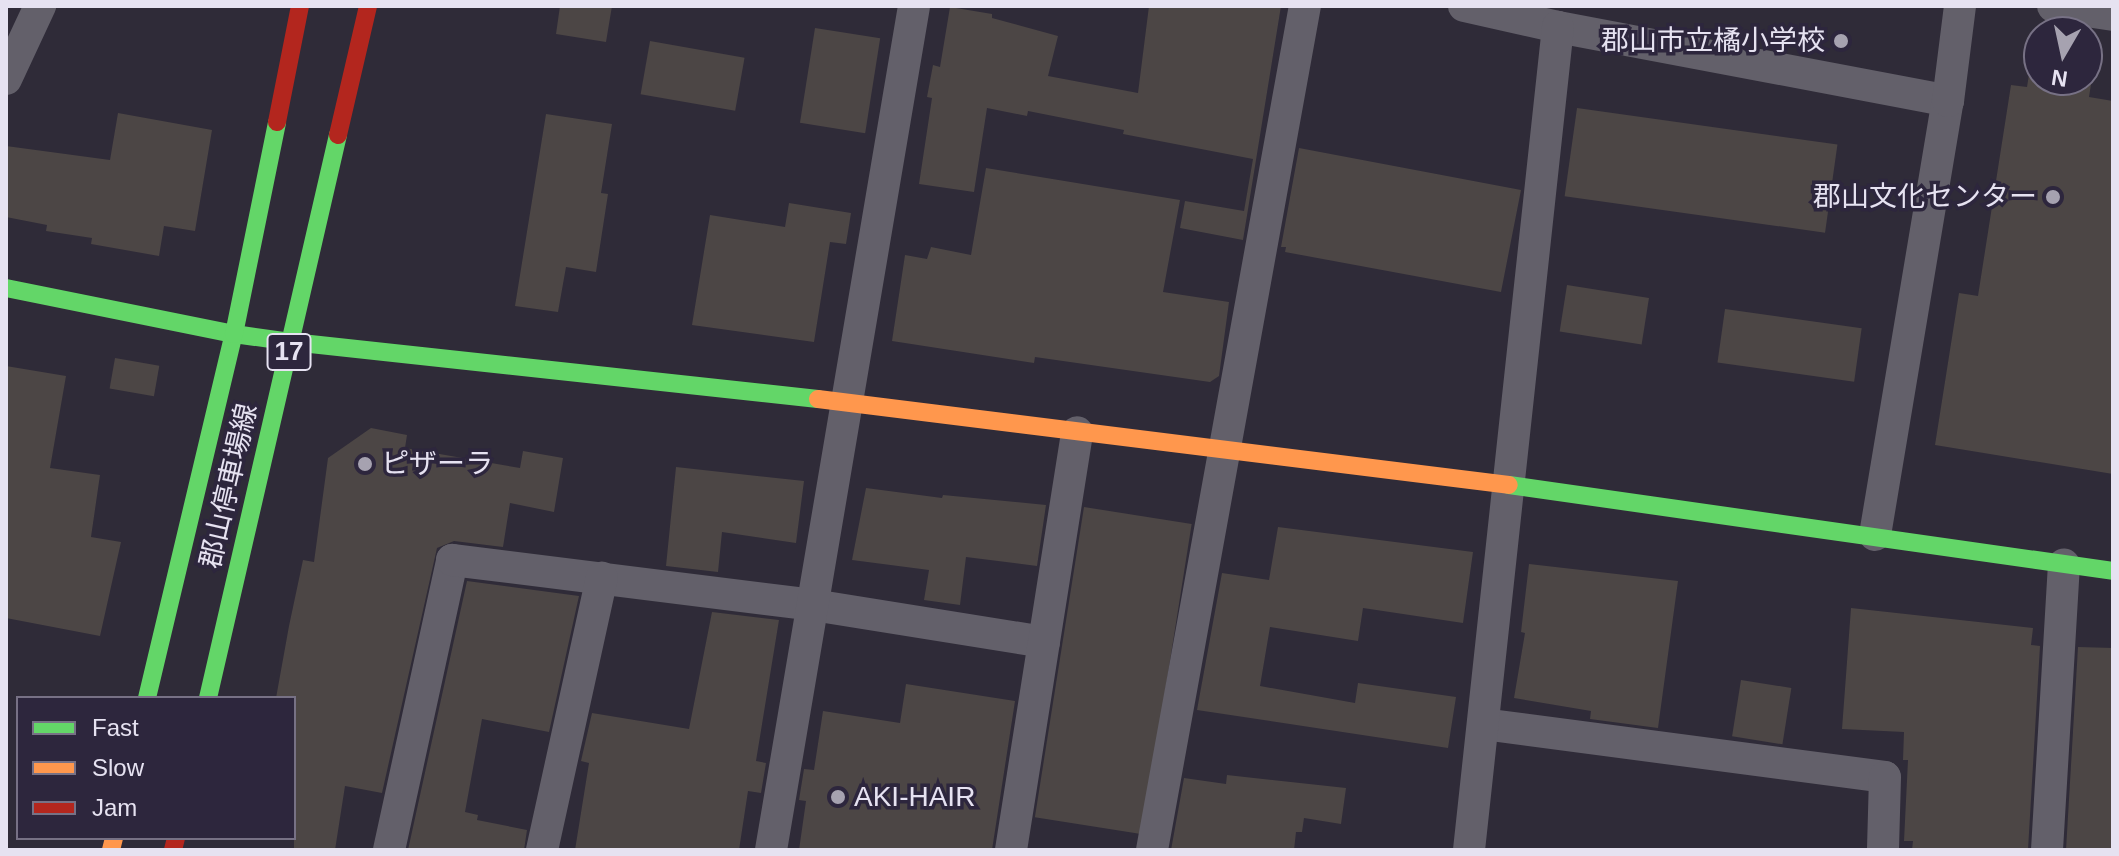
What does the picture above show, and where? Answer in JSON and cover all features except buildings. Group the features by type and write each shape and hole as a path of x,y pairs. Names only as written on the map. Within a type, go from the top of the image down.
{"street":[{"path":"6,79 40,6"},
{"name":"郡山停車場線","path":"147,696 234,334 300,6"},
{"name":"郡山停車場線","path":"208,696 368,6"},
{"path":"771,850 914,6"},
{"path":"1152,850 1305,6"},
{"path":"1464,6 1558,27 1948,101"},
{"path":"1875,535 1948,101 1960,6"},
{"path":"2053,6 2113,15"},
{"path":"1469,850 1558,27"},
{"path":"6,288 234,334 292,342 846,402 1510,485 2113,571"},
{"path":"1011,850 1077,432"},
{"path":"389,850 452,560 813,605 1044,642"},
{"path":"2047,850 2064,565"},
{"path":"542,850 602,578"},
{"path":"1483,724 1885,777 1883,850"}],"traffic: fast":[{"path":"147,696 234,334 277,122"},
{"path":"208,696 338,135"},
{"path":"6,288 234,334 292,342 818,399"},
{"path":"1509,485 2113,571"}],"traffic: slow":[{"path":"818,399 1509,485"},
{"path":"111,850 114,840"}],"traffic: jam":[{"path":"277,122 300,6"},
{"path":"338,135 368,6"},
{"path":"173,850 176,840"}],"place":[{"name":"郡山市立橘小学校","path":"1841,41"},
{"name":"郡山文化センター","path":"2053,197"},
{"name":"ピザーラ","path":"365,464"},
{"name":"AKI-HAIR","path":"838,797"}]}
